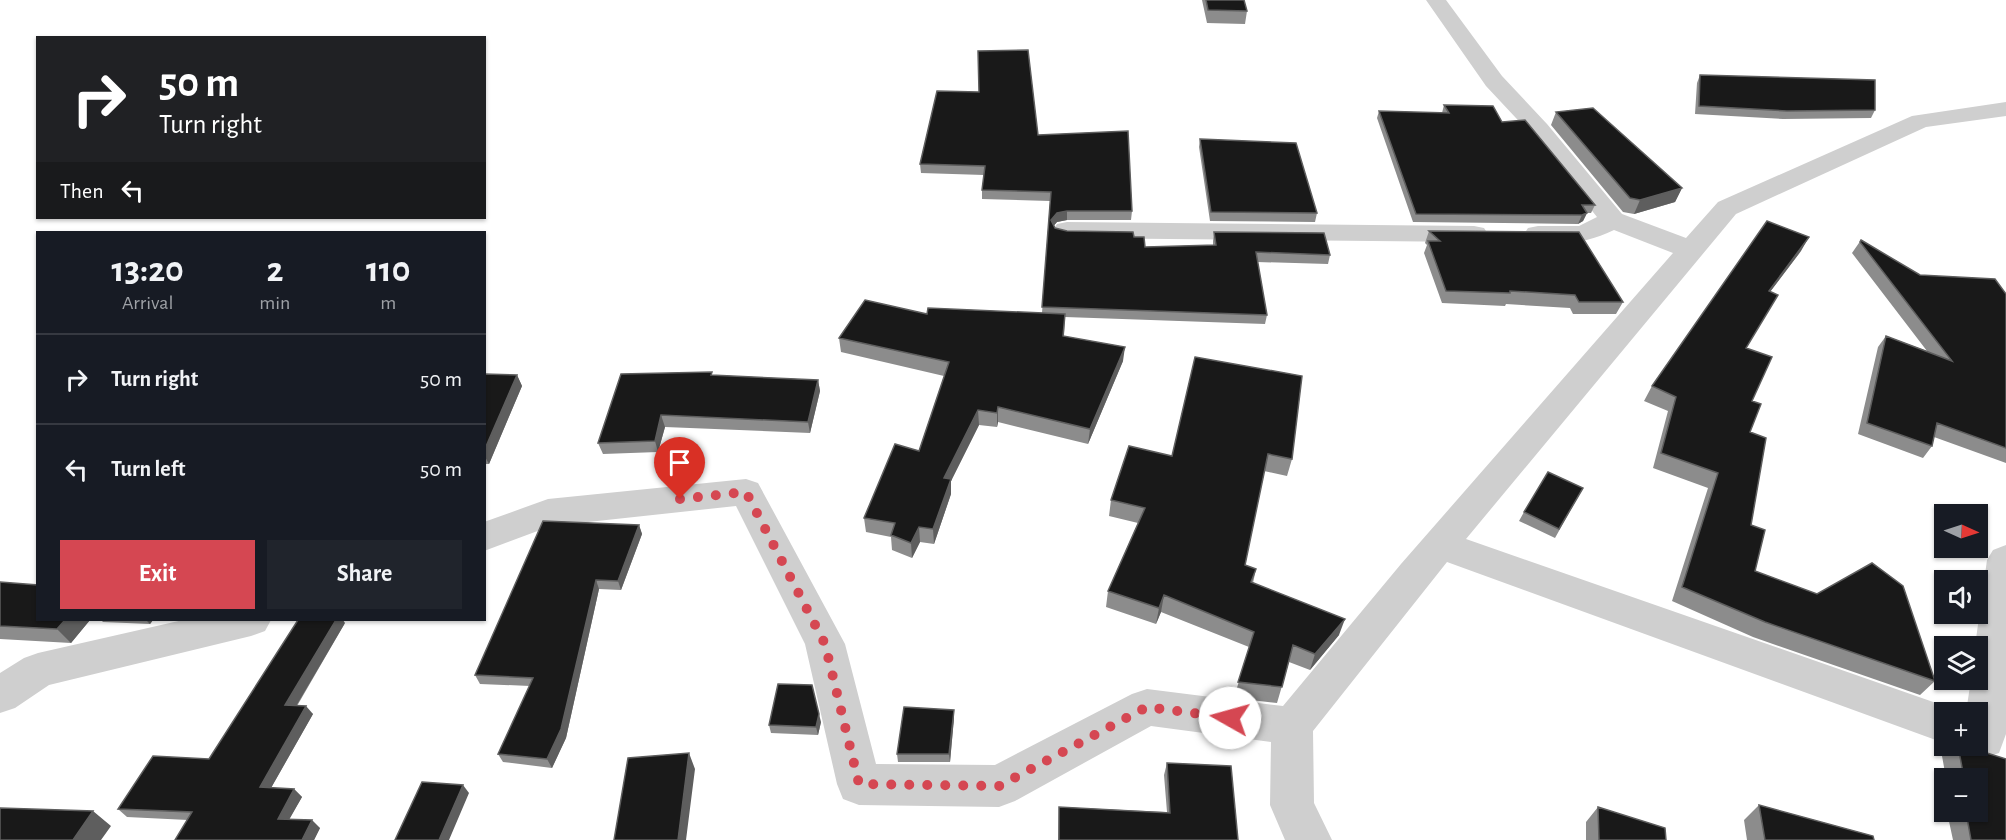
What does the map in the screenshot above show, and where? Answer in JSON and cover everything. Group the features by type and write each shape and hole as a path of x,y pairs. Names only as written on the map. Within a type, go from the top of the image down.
{"street":[{"path":"1436,0 1494,81 1539,129 1613,220 1691,250"},
{"path":"1309,840 1292,805 1292,726 1440,544 1727,208 1920,121 2006,109"},
{"path":"1067,230 1584,234 1613,220"},
{"path":"486,536 548,513 746,492 825,644 859,784 999,786 1147,707 1292,726"},
{"path":"1440,544 1934,720"},
{"path":"1988,707 2006,561"},
{"path":"0,694 38,670 247,621"}],"building":[{"path":"1206,0 1244,0 1247,11 1208,10"},
{"path":"1028,50 1038,135 1128,131 1132,211 1057,213 1051,220 1055,228 1067,231 1133,232 1134,237 1144,237 1145,247 1216,245 1214,232 1324,233 1330,255 1256,252 1267,315 1042,307 1051,192 982,190 985,166 920,164 937,91 979,92 978,51"},
{"path":"1700,75 1875,80 1875,110 1787,111 1699,106"},
{"path":"1444,105 1493,106 1502,122 1525,120 1595,205 1582,205 1587,213 1582,215 1416,214 1379,111 1449,113"},
{"path":"1593,108 1682,188 1640,200 1630,198 1556,112"},
{"path":"1200,139 1296,143 1317,213 1211,212"},
{"path":"1767,221 1809,237 1769,291 1778,295 1746,348 1772,357 1752,401 1761,404 1750,432 1766,438 1751,525 1765,530 1755,571 1817,594 1872,563 1903,586 1934,681 1765,622 1682,587 1718,473 1661,453 1676,397 1652,386"},
{"path":"1429,231 1579,232 1623,302 1579,302 1575,295 1510,291 1510,293 1446,291 1428,241 1440,241"},
{"path":"1861,240 1920,275 1995,279 2006,294 2006,448 1937,423 1932,446 1867,423 1886,336 1952,361 1860,242"},
{"path":"865,300 927,314 928,308 1065,314 1063,336 1125,347 1090,429 998,407 997,413 978,410 944,478 951,479 933,529 919,527 911,543 891,535 895,523 864,518 895,444 919,451 949,362 839,338"},
{"path":"1195,357 1302,376 1292,459 1268,454 1245,565 1256,569 1251,582 1345,619 1315,654 1293,645 1282,687 1238,682 1254,632 1164,595 1159,608 1108,591 1145,508 1111,500 1129,446 1172,456"},
{"path":"712,372 711,375 818,380 808,422 661,415 655,441 598,443 621,374"},
{"path":"486,374 517,375 486,446"},
{"path":"1548,472 1583,488 1559,529 1524,512"},
{"path":"543,521 639,525 618,581 596,580 561,729 547,759 498,754 533,678 475,675"},
{"path":"0,582 36,585 36,621 64,621 57,629 0,626"},
{"path":"297,621 335,621 285,705 306,706 260,787 294,789 278,819 312,820 302,840 175,840 192,812 118,809 153,756 209,759"},
{"path":"778,684 812,685 819,714 816,727 769,725"},
{"path":"904,707 954,710 949,754 897,754"},
{"path":"689,753 678,840 614,840 628,758"},
{"path":"1988,753 2006,759 2006,840 1971,840 1968,822 1988,822 1988,768 1962,768 1960,756 1988,756"},
{"path":"1167,763 1231,766 1238,840 1059,840 1059,807 1170,813"},
{"path":"422,782 463,785 439,840 395,840"},
{"path":"1759,805 1873,836 1874,840 1765,840"},
{"path":"1598,807 1665,828 1666,840 1599,840"},
{"path":"0,808 93,811 73,840 0,840"}],"route":[{"path":"680,499 746,492 825,644 859,784 999,786 1147,707 1230,718"}]}
